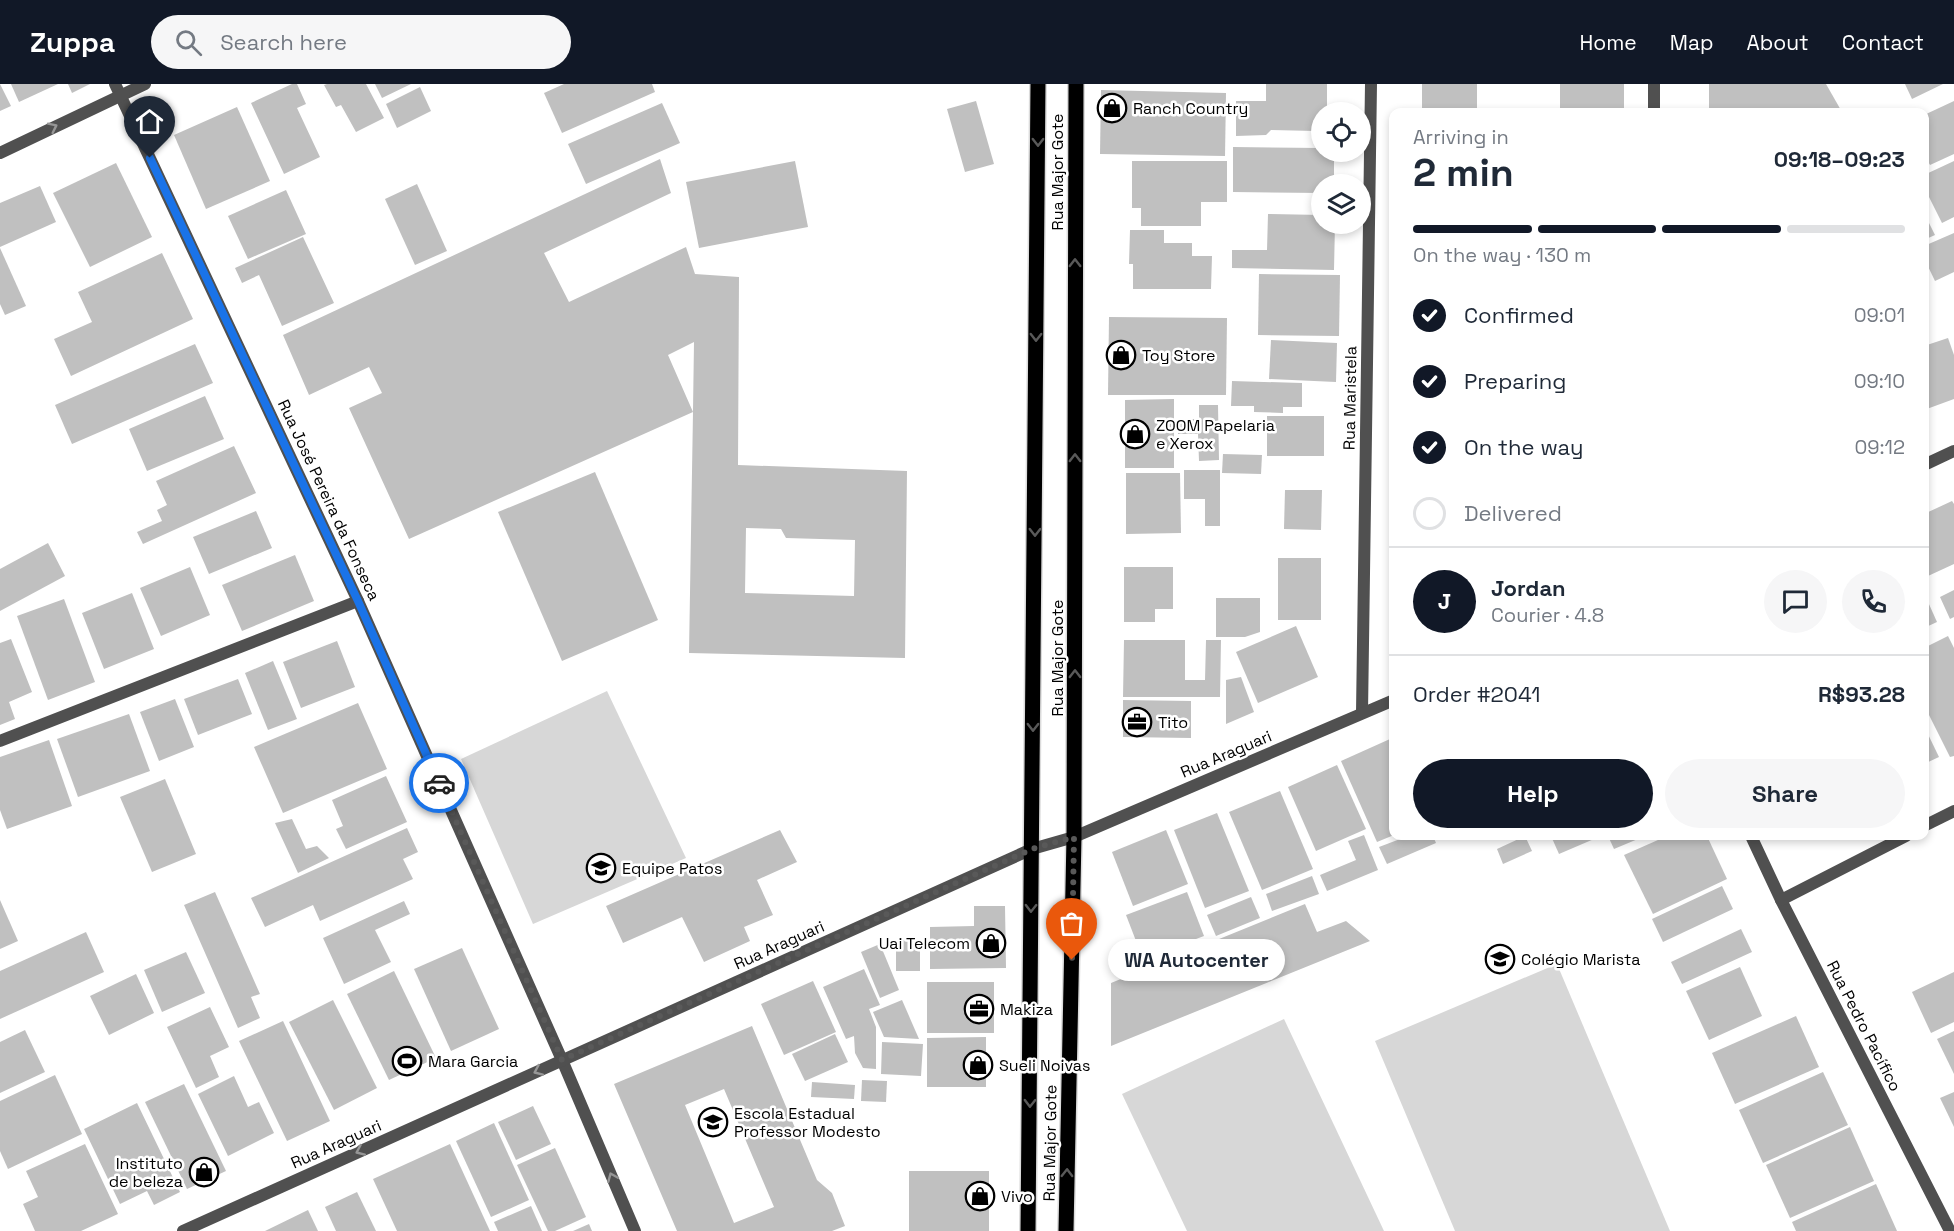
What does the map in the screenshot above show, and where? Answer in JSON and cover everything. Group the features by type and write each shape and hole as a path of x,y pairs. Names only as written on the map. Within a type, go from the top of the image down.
{"main road":[{"name":"Rua Major Gote","path":"1028,1231 1038,84"},
{"name":"Rua Major Gote","path":"1066,1231 1074,837 1076,84"}],"street":[{"path":"0,153 117,89 144,84"},
{"name":"Rua Maristela","path":"1362,713 1371,84"},
{"path":"1654,84 1654,108"},
{"name":"Rua José Pereira da Fonseca","path":"117,89 358,601 562,1060 635,1231"},
{"path":"1929,463 1954,452"},
{"path":"0,741 358,601"},
{"name":"Rua Araguari","path":"183,1231 1032,849 1074,837 1389,702"},
{"path":"1929,824 1954,811"},
{"name":"Rua Pedro Pacífico","path":"1753,840 1781,900 1950,1231"},
{"path":"1781,900 1898,840"}],"shaded area":[{"path":"607,691 686,858 533,924 461,759"},
{"path":"1557,964 1670,1231 1455,1231 1375,1041"},
{"path":"1284,1019 1384,1231 1187,1231 1122,1094"}],"building":[{"path":"0,84 11,106 0,111"},
{"path":"11,84 58,84 19,102"},
{"path":"68,84 90,84 72,93"},
{"path":"292,84 297,84 306,104 297,108 320,157 284,174 251,103"},
{"path":"366,84 384,118 356,132 341,105 336,107 324,85"},
{"path":"375,84 411,84 382,98"},
{"path":"564,84 652,84 655,92 562,133 544,93"},
{"path":"1266,84 1327,84 1327,102 1311,102 1311,131 1271,130 1266,135 1236,136 1236,101 1266,101"},
{"path":"1422,84 1477,84 1477,108 1422,108"},
{"path":"1560,84 1624,84 1624,108 1560,108"},
{"path":"1709,84 1826,84 1840,108 1709,108"},
{"path":"1905,84 1943,84 1912,99"},
{"path":"420,87 431,111 397,128 386,104"},
{"path":"1101,90 1226,93 1225,156 1100,154"},
{"path":"976,101 994,164 965,172 947,109"},
{"path":"1954,101 1954,154 1930,165 1929,163 1929,113"},
{"path":"662,103 680,143 586,184 568,144"},
{"path":"237,107 270,181 206,209 174,135"},
{"path":"1233,147 1311,148 1311,162 1334,162 1334,174 1311,174 1311,193 1233,192"},
{"path":"660,159 671,193 544,253 569,302 686,247 695,274 739,277 738,465 907,471 905,658 689,653 693,412 409,539 349,408 382,393 369,367 309,395 283,335","holes":["694,342 693,412 668,355","746,528 781,529 786,538 855,540 854,596 745,593"]},
{"path":"795,161 808,227 699,248 686,182"},
{"path":"1132,161 1227,161 1227,202 1201,202 1201,226 1141,226 1141,208 1132,208"},
{"path":"1954,161 1954,217 1942,223 1929,197 1929,173"},
{"path":"116,163 152,237 90,267 53,193"},
{"path":"417,184 447,251 415,265 385,199"},
{"path":"40,186 56,222 0,247 0,203"},
{"path":"286,190 306,234 248,259 228,216"},
{"path":"1268,214 1311,215 1311,234 1335,234 1334,270 1232,268 1232,250 1267,250"},
{"path":"1929,223 1935,235 1929,238"},
{"path":"1130,230 1164,230 1164,243 1192,243 1192,256 1212,256 1211,289 1133,289 1133,264 1129,264"},
{"path":"1954,233 1954,272 1935,281 1929,268 1929,244"},
{"path":"303,237 334,303 282,326 259,275 242,283 235,268"},
{"path":"0,248 26,306 5,315 0,304"},
{"path":"162,253 193,319 71,376 54,339 92,322 78,292"},
{"path":"1259,274 1340,275 1339,336 1258,335"},
{"path":"1109,317 1227,318 1226,395 1108,395"},
{"path":"1948,338 1954,355 1954,399 1929,408 1929,344"},
{"path":"1271,340 1337,343 1336,382 1269,379"},
{"path":"195,344 213,383 72,444 55,405"},
{"path":"1232,381 1302,383 1302,407 1283,407 1283,413 1254,412 1254,406 1231,406"},
{"path":"205,396 224,439 147,471 129,429"},
{"path":"1174,399 1174,468 1125,468 1125,400"},
{"path":"1199,405 1218,405 1219,460 1199,461 1198,434 1178,434 1178,419 1199,419"},
{"path":"1267,416 1324,416 1324,456 1267,456"},
{"path":"234,446 256,493 143,544 137,532 162,521 157,510 167,505 156,481"},
{"path":"1223,454 1262,455 1261,474 1222,473"},
{"path":"1184,470 1220,470 1220,526 1205,526 1205,499 1184,499"},
{"path":"595,472 658,620 562,661 498,512"},
{"path":"1126,473 1180,473 1181,533 1126,534"},
{"path":"1285,490 1322,490 1321,530 1284,529"},
{"path":"1952,501 1954,504 1954,564 1929,576 1929,512"},
{"path":"256,511 272,548 209,574 193,537"},
{"path":"48,543 65,576 0,611 0,569"},
{"path":"295,555 314,601 242,631 222,585"},
{"path":"1278,558 1321,558 1321,620 1278,620"},
{"path":"190,567 210,615 161,636 140,588"},
{"path":"1124,567 1173,567 1173,609 1155,609 1155,622 1124,622"},
{"path":"1954,590 1954,617 1950,619 1940,597"},
{"path":"132,593 154,649 104,669 82,613"},
{"path":"1216,598 1260,598 1260,632 1245,637 1216,637"},
{"path":"64,599 95,682 48,700 17,616"},
{"path":"1929,604 1937,622 1929,626"},
{"path":"1296,626 1318,677 1258,703 1236,652"},
{"path":"1948,636 1954,648 1954,756 1950,757 1929,715 1929,646"},
{"path":"11,639 32,692 9,702 15,719 0,725 0,643"},
{"path":"1124,640 1185,640 1185,680 1205,680 1206,640 1221,640 1220,697 1123,697"},
{"path":"337,641 355,687 301,708 283,662"},
{"path":"273,661 297,719 268,730 245,673"},
{"path":"1241,677 1254,712 1226,724 1226,680"},
{"path":"238,679 252,714 198,735 184,699"},
{"path":"175,699 194,747 159,761 140,712"},
{"path":"1123,700 1191,701 1191,738 1123,737"},
{"path":"358,703 387,769 283,813 254,747"},
{"path":"129,714 150,771 78,797 57,739"},
{"path":"1929,736 1939,757 1929,762"},
{"path":"1389,739 1389,837 1377,842 1341,761"},
{"path":"49,740 72,806 7,829 0,810 0,757"},
{"path":"1337,765 1366,829 1316,851 1288,787"},
{"path":"386,776 407,822 346,849 336,829 343,826 332,800"},
{"path":"165,779 196,854 152,872 120,797"},
{"path":"1280,791 1313,869 1262,890 1229,812"},
{"path":"1217,813 1249,891 1205,908 1174,830"},
{"path":"292,819 306,849 317,846 329,858 298,873 275,823"},
{"path":"407,828 418,852 403,859 413,879 320,921 313,905 265,927 251,898"},
{"path":"780,830 797,862 757,880 773,915 744,927 750,941 704,962 682,917 623,943 606,906"},
{"path":"1166,830 1188,884 1133,906 1112,852"},
{"path":"1364,835 1378,870 1327,891 1320,875 1356,860 1348,841"},
{"path":"1397,840 1435,840 1436,843 1387,864 1379,847"},
{"path":"1516,840 1527,840 1532,851 1503,864 1497,849"},
{"path":"1553,840 1592,840 1559,854"},
{"path":"1610,840 1635,840 1614,849"},
{"path":"1658,840 1709,840 1727,879 1653,914 1624,855"},
{"path":"1312,876 1319,894 1272,911 1266,894"},
{"path":"1722,886 1733,909 1663,942 1652,919"},
{"path":"215,892 260,994 251,997 260,1018 238,1028 184,905"},
{"path":"1187,892 1204,936 1143,959 1126,915"},
{"path":"1251,897 1260,918 1216,936 1207,915"},
{"path":"0,900 18,941 0,949"},
{"path":"404,901 410,914 375,930 391,962 344,984 323,938"},
{"path":"1305,904 1317,932 1346,921 1370,941 1111,1046 1111,983"},
{"path":"974,906 1005,906 1006,968 930,969 930,927 974,926"},
{"path":"1741,929 1752,952 1682,984 1671,962"},
{"path":"86,932 104,972 0,1019 0,971"},
{"path":"896,940 920,940 920,971 896,971"},
{"path":"880,944 899,990 880,998 861,952"},
{"path":"462,948 499,1029 451,1051 414,969"},
{"path":"186,952 205,993 162,1012 144,970"},
{"path":"1740,967 1762,1016 1709,1040 1686,991"},
{"path":"864,969 880,1005 869,1009 876,1027 876,1069 863,1068 855,1053 854,1036 846,1039 823,987"},
{"path":"394,971 436,1058 389,1080 347,994"},
{"path":"1954,972 1954,1022 1931,1033 1912,992"},
{"path":"136,974 154,1013 109,1035 90,996"},
{"path":"813,981 836,1032 784,1055 761,1004"},
{"path":"927,982 994,982 994,1033 927,1033"},
{"path":"333,1000 377,1088 334,1110 289,1022"},
{"path":"902,1000 919,1039 884,1037 873,1012"},
{"path":"210,1007 229,1047 210,1056 219,1077 196,1088 167,1027"},
{"path":"1796,1016 1819,1067 1735,1104 1712,1053"},
{"path":"283,1021 330,1121 287,1141 239,1041"},
{"name":"Escola Estadual Professor Modesto","path":"752,1026 817,1180 832,1193 845,1226 832,1231 677,1231 614,1084","holes":["724,1089 774,1207 734,1223 685,1105"]},
{"path":"25,1030 45,1072 0,1093 0,1042"},
{"path":"1954,1031 1954,1074 1937,1039"},
{"path":"835,1034 848,1062 805,1081 792,1054"},
{"path":"986,1037 986,1087 927,1087 927,1038"},
{"path":"882,1042 923,1044 921,1076 881,1074"},
{"path":"1823,1072 1848,1125 1763,1163 1739,1110"},
{"path":"55,1075 82,1134 8,1169 0,1151 0,1101"},
{"path":"234,1076 248,1107 259,1102 274,1133 228,1156 198,1094"},
{"path":"862,1080 887,1081 886,1102 861,1101"},
{"path":"812,1082 855,1085 854,1099 811,1097"},
{"path":"184,1084 226,1171 187,1189 145,1102"},
{"path":"1954,1092 1954,1127 1940,1098"},
{"path":"137,1103 180,1192 154,1205 147,1191 120,1204 84,1129"},
{"path":"533,1106 551,1144 516,1160 498,1122"},
{"path":"494,1123 529,1200 491,1217 456,1141"},
{"path":"1850,1127 1874,1181 1790,1218 1766,1165"},
{"path":"85,1144 118,1214 81,1231 35,1231 23,1204 38,1197 26,1171"},
{"path":"450,1144 490,1231 397,1231 373,1179"},
{"path":"555,1148 586,1217 555,1231 548,1231 517,1165"},
{"path":"909,1171 989,1171 989,1231 909,1231"},
{"path":"1876,1184 1897,1231 1796,1231 1792,1222"},
{"path":"357,1192 376,1231 336,1231 325,1207"},
{"path":"531,1206 542,1231 498,1231 494,1222"},
{"path":"308,1210 318,1231 265,1231"},
{"path":"589,1224 592,1231 573,1231"}],"way so far":[{"path":"439,783 562,1060 1032,849 1074,837 1072,960"}],"place":[{"name":"Ranch Country","path":"1112,108"},
{"name":"Toy Store","path":"1121,355"},
{"name":"ZOOM Papelaria e Xerox","path":"1135,434"},
{"name":"Tito","path":"1137,722"},
{"name":"Equipe Patos","path":"601,868"},
{"name":"Uai Telecom","path":"991,943"},
{"name":"Colégio Marista","path":"1500,959"},
{"name":"WA Autocenter","path":"1072,960"},
{"name":"Makiza","path":"979,1009"},
{"name":"Mara Garcia","path":"407,1061"},
{"name":"Sueli Noivas","path":"978,1065"},
{"name":"Escola Estadual Professor Modesto","path":"713,1122"},
{"name":"Instituto de beleza","path":"204,1172"},
{"name":"Vivo","path":"980,1196"}],"route":[{"path":"150,158 358,601 439,783"}]}
